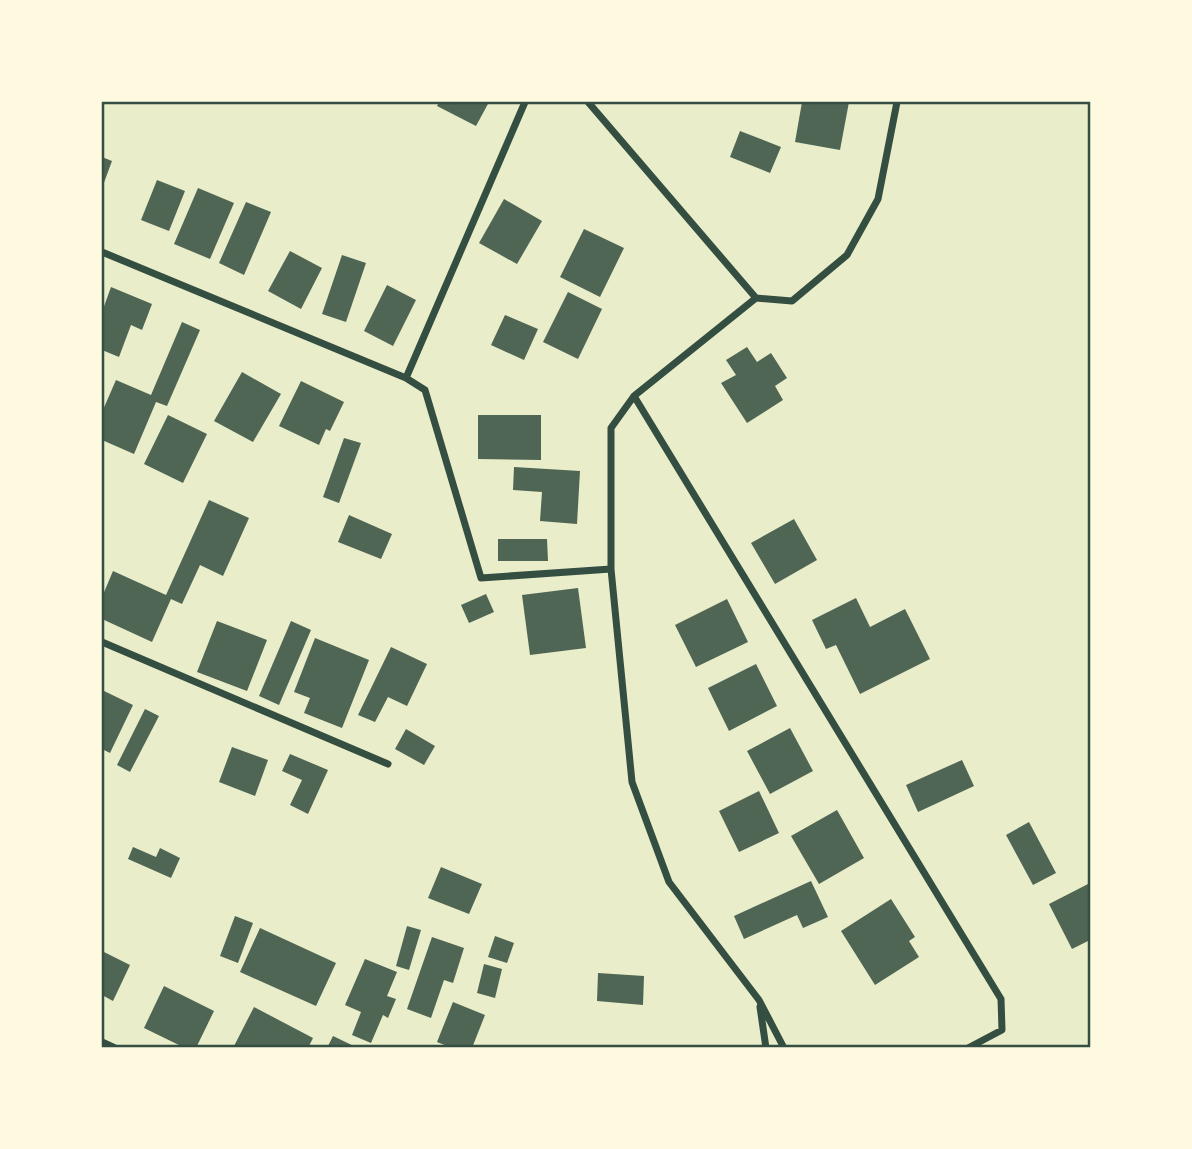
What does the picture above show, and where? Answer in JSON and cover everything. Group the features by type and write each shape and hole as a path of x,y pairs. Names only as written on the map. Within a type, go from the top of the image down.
{"street":[{"path":"406,378 525,102"},
{"path":"588,102 756,298"},
{"path":"784,1048 759,1000 669,881 632,782 611,569 611,428 634,396 756,298 792,301 847,256 878,200 897,102"},
{"path":"102,252 406,378 425,390 481,578 611,569"},
{"path":"634,396 1002,999 1002,1030 968,1048"},
{"path":"102,642 388,764"},
{"path":"759,1000 766,1048"},
{"path":"102,1042 115,1048"}],"building":[{"path":"439,102 489,102 476,126 437,106"},
{"path":"802,102 849,102 840,150 795,142"},
{"path":"740,131 781,147 770,173 730,157"},
{"path":"102,157 112,161 102,188"},
{"path":"157,180 185,191 169,231 141,220"},
{"path":"198,188 234,203 210,259 174,244"},
{"path":"504,199 542,221 517,264 479,243"},
{"path":"246,202 271,212 244,275 219,263"},
{"path":"584,229 624,248 600,297 560,277"},
{"path":"290,251 322,268 301,309 268,291"},
{"path":"342,255 366,263 346,322 322,314"},
{"path":"387,285 416,300 393,346 364,331"},
{"path":"111,287 152,304 142,330 131,325 119,357 102,350 102,312"},
{"path":"568,292 602,309 578,359 543,342"},
{"path":"505,315 538,329 524,360 491,345"},
{"path":"182,322 200,330 167,406 156,402 134,454 102,440 102,412 116,380 151,395"},
{"path":"747,347 757,362 771,353 787,378 775,386 783,400 747,423 721,383 736,375 726,360"},
{"path":"242,372 281,394 253,442 214,421"},
{"path":"301,381 344,402 330,431 326,429 319,445 279,426"},
{"path":"168,415 207,434 183,483 144,464"},
{"path":"478,415 541,415 541,460 478,459"},
{"path":"344,438 361,443 339,503 323,497"},
{"path":"514,467 580,471 577,524 540,521 542,492 513,490"},
{"path":"209,500 249,518 223,576 200,565 182,604 171,599 152,642 102,619 102,597 113,571 166,595"},
{"path":"349,515 392,534 381,559 338,542"},
{"path":"794,519 817,560 775,584 751,543"},
{"path":"498,539 547,539 548,561 498,561"},
{"path":"578,588 586,648 530,655 522,595"},
{"path":"486,594 494,612 469,623 461,605"},
{"path":"856,598 870,627 905,609 930,659 860,694 836,645 826,649 812,620"},
{"path":"727,599 748,642 696,667 675,625"},
{"path":"217,621 267,640 247,691 197,672"},
{"path":"291,621 311,630 279,705 259,696"},
{"path":"315,638 369,660 342,728 304,713 310,698 294,692"},
{"path":"391,647 427,664 407,706 388,697 375,722 358,715"},
{"path":"756,664 777,706 729,731 708,688"},
{"path":"102,690 133,705 110,753 102,749"},
{"path":"145,709 159,716 130,772 117,765"},
{"path":"790,728 813,771 770,794 747,751"},
{"path":"406,729 435,746 424,765 395,749"},
{"path":"232,747 268,760 255,796 219,782"},
{"path":"290,754 328,770 308,814 290,805 302,780 282,771"},
{"path":"962,760 974,786 918,812 906,785"},
{"path":"759,791 779,833 739,852 719,811"},
{"path":"837,810 864,858 819,884 791,836"},
{"path":"1029,822 1056,873 1033,885 1006,835"},
{"path":"133,847 156,857 160,848 180,858 171,878 128,859"},
{"path":"441,867 482,884 469,914 428,898"},
{"path":"811,881 828,917 803,928 797,915 744,939 734,916"},
{"path":"1090,883 1090,940 1072,949 1049,904"},
{"path":"891,899 915,937 909,941 919,957 875,985 841,931"},
{"path":"235,916 253,923 238,963 220,956"},
{"path":"407,926 421,930 409,970 396,966"},
{"path":"260,928 336,963 316,1006 240,972"},
{"path":"495,936 514,943 507,963 488,957"},
{"path":"432,937 464,948 453,983 444,980 431,1018 407,1009"},
{"path":"102,951 130,965 113,1001 102,995"},
{"path":"365,959 397,972 387,996 396,999 388,1018 383,1015 371,1043 352,1035 361,1012 345,1005"},
{"path":"484,964 502,969 495,998 477,993"},
{"path":"598,973 644,976 643,1005 597,1001"},
{"path":"164,986 214,1011 196,1048 185,1048 144,1028"},
{"path":"453,1002 485,1015 472,1048 452,1048 437,1042"},
{"path":"254,1007 313,1038 308,1048 233,1048"},
{"path":"333,1036 358,1048 327,1048"}]}
